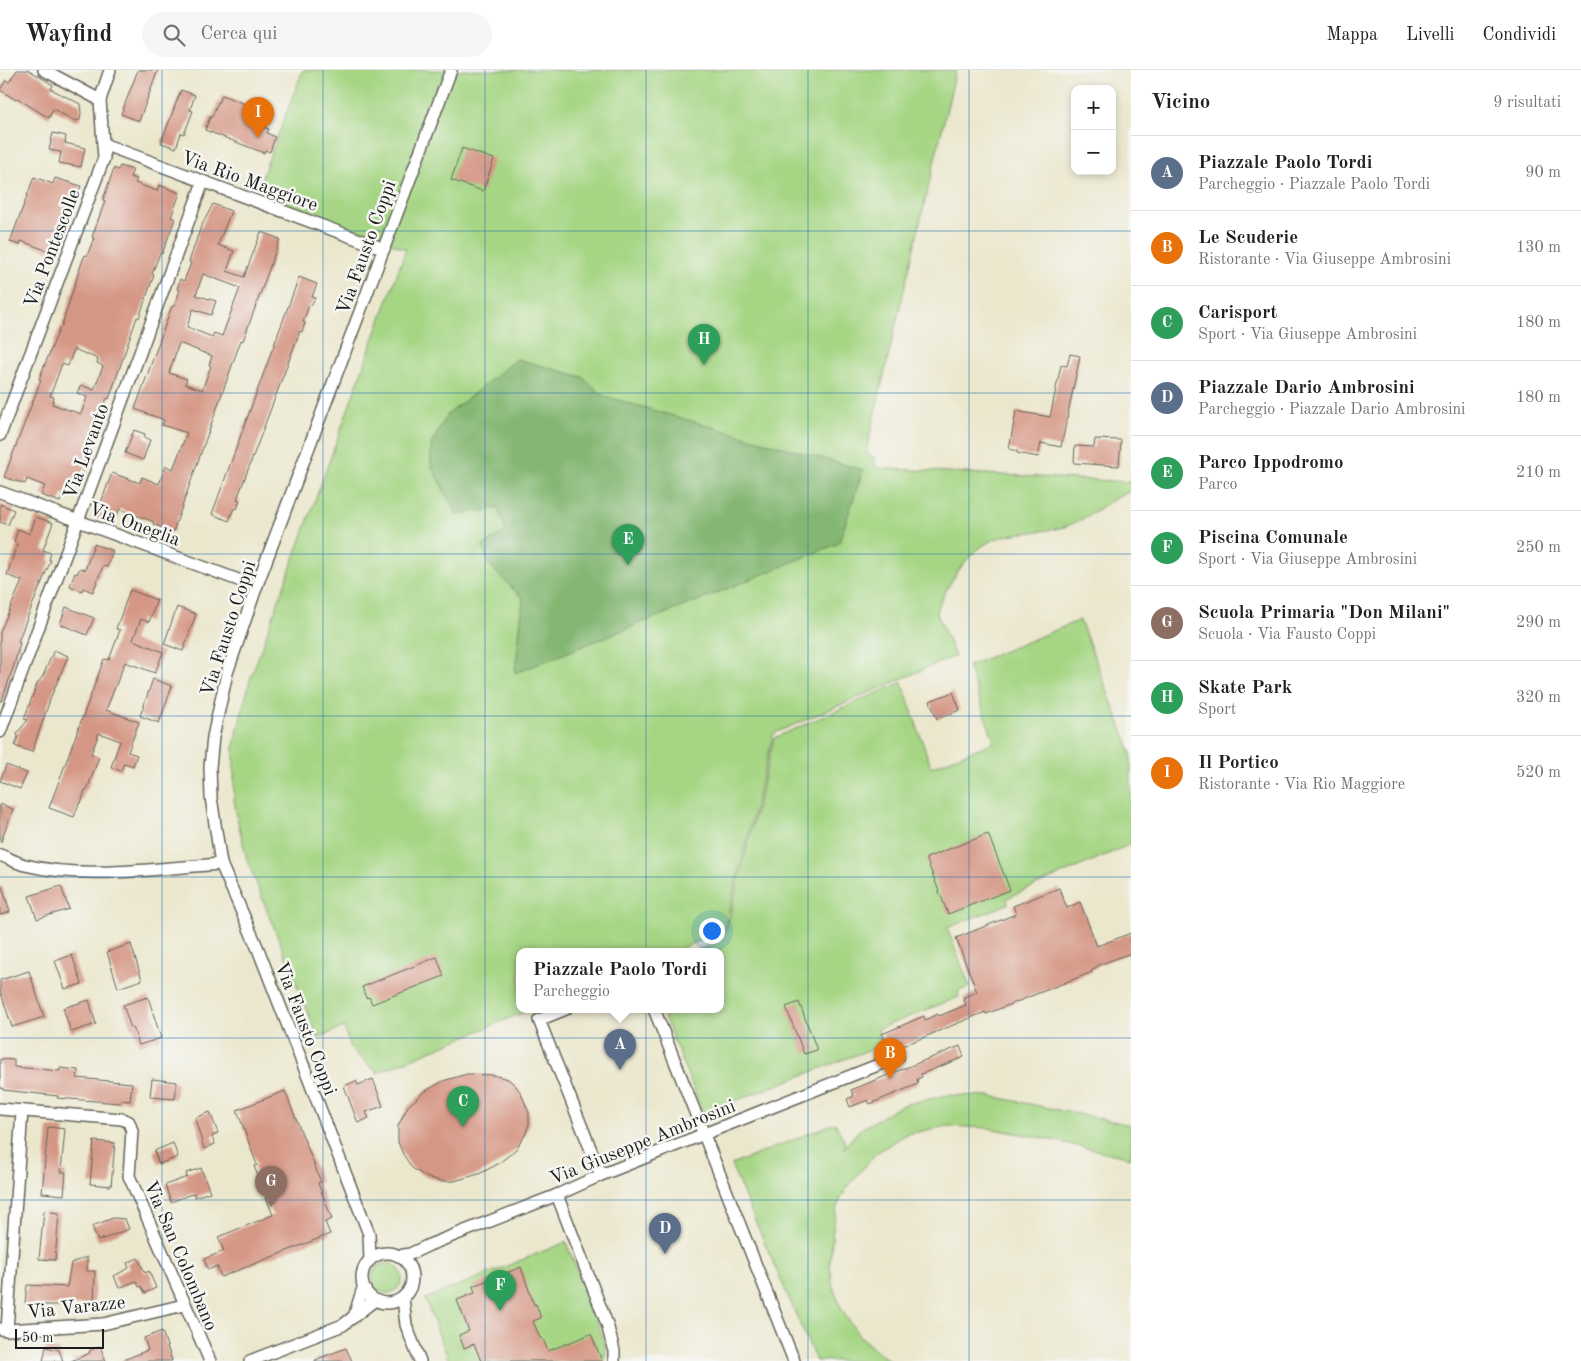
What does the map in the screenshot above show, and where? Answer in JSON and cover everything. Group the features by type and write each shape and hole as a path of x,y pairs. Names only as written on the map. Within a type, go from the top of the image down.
{"street":[{"path":"44,70 100,100"},
{"name":"Via Pontescolle","path":"0,435 104,158 100,100 110,70"},
{"name":"Via Fausto Coppi","path":"370,1260 369,1234 258,949 221,864 211,797 210,767 213,737 227,673 257,585 451,70"},
{"name":"Via Rio Maggiore","path":"103,144 384,250"},
{"name":"Via Levanto","path":"0,732 203,182"},
{"name":"Via Oneglia","path":"0,492 241,581 257,585"},
{"path":"0,854 24,865 77,871 136,870 221,864"},
{"path":"556,1013 539,1020 601,1175"},
{"path":"656,1013 794,1361"},
{"name":"Via Giuseppe Ambrosini","path":"399,1256 410,1254 601,1175 898,1057"},
{"path":"0,1109 22,1111 3,1329"},
{"name":"Via San Colombano","path":"22,1111 122,1119 129,1122 132,1131 129,1176 210,1361"},
{"path":"556,1195 607,1324 614,1351 614,1361"},
{"path":"369,1234 387,1253"},
{"path":"411,1271 429,1245"},
{"path":"387,1253 399,1256 411,1271 411,1286 403,1298 388,1303 375,1300 368,1295 364,1288 362,1273 365,1266 375,1256 387,1253"},
{"path":"354,1317 364,1288"},
{"path":"403,1298 406,1325 420,1361"},
{"path":"250,1361 342,1325 375,1300"},
{"path":"388,1303 406,1325"},
{"name":"Via Varazze","path":"3,1329 103,1324 184,1305"}],"green space":[{"path":"303,70 956,70 867,447 867,454 875,458 876,468 1131,482 1131,491 1067,526 1010,535 984,545 973,553 956,574 936,611 955,656 773,735 724,931 682,948 516,948 516,1013 522,1013 377,1073 350,1048 344,1027 318,1038 247,860 234,800 234,744 250,680 406,249 256,192"},
{"path":"517,359 583,377 604,396 863,470 839,543 515,673 523,599 489,565 483,546 506,531 498,508 457,515 431,465 431,444 448,414"},
{"path":"1080,620 1131,752 1131,844 1007,898 1008,904 947,928 970,987 958,991 959,997 878,1029 882,1045 703,1113 663,1013 724,1013 724,948 704,948 724,939 774,738 902,682 931,767 994,742 968,666"},
{"path":"948,1095 991,1096 1131,1125 1131,1158 1038,1137 987,1128 948,1126 907,1134 876,1153 846,1189 837,1207 830,1264 833,1287 842,1310 858,1334 890,1361 816,1361 731,1165 835,1123 846,1144 843,1149 859,1130 902,1105"},
{"path":"566,1242 606,1345 605,1361 449,1361 425,1299"},
{"path":"387,1263 398,1267 402,1278 398,1289 387,1293 376,1289 372,1278 376,1267"}],"building":[{"path":"17,70 29,70 53,85 51,89 80,104 80,120 75,121 53,109 49,118 0,90 6,80 9,82"},
{"path":"138,70 158,70 139,121 121,114"},
{"path":"181,90 195,95 190,110 193,111 184,134 181,133 176,148 161,143"},
{"path":"222,95 268,113 263,127 269,129 267,133 275,137 270,152 265,150 264,153 205,130"},
{"path":"53,133 66,136 65,143 85,148 81,167 59,163 61,152 49,150"},
{"path":"462,148 494,159 483,191 451,180"},
{"path":"120,166 133,170 130,177 137,179 135,183 157,191 159,185 180,193 171,217 175,219 162,254 160,253 152,274 154,275 139,318 137,317 109,399 107,398 100,416 103,417 92,446 90,445 80,480 73,478 67,494 63,494 60,502 41,495 45,486 27,479 25,484 4,477 41,380 39,379 61,328 82,262 85,255 87,256 94,238 92,237 114,168 118,170","holes":["74,349 98,359 97,363 103,366 94,390 81,385 77,393 87,397 81,414 52,404 54,397 50,396 62,364 68,366"]},
{"path":"34,177 53,184 55,178 81,186 54,253 21,241 20,245 10,242"},
{"path":"213,204 231,211 218,245 234,251 227,271 244,277 261,232 280,239 243,341 241,340 173,532 153,524 154,522 120,509 113,522 96,516 112,473 140,483 142,477 159,484 166,466 173,469 187,433 162,425 164,420 135,409 172,306 174,307 180,290 177,289 180,279 184,281 191,263 189,262 200,229","holes":["203,274 240,288 222,336 214,333 212,337 187,327 193,309 211,315 216,301 196,295","179,343 212,356 209,365 211,366 202,390 185,384 187,379 169,373"]},
{"path":"299,277 317,284 312,297 315,298 311,306 309,305 303,322 305,323 302,332 300,331 237,499 240,500 237,509 234,508 229,521 212,514"},
{"path":"1070,354 1080,356 1061,447 1041,443 1038,457 1017,453 1017,451 1009,449 1016,411 1050,417 1061,365 1067,366"},
{"path":"134,430 145,434 144,437 150,440 143,460 125,453"},
{"path":"1095,439 1121,440 1119,466 1074,463 1075,446 1094,447"},
{"path":"0,504 14,510 8,525 0,522"},
{"path":"36,517 53,523 43,550 51,553 49,560 51,560 18,642 20,643 14,665 2,701 0,701 0,632 22,581 7,575 17,544 14,542 18,529 30,534"},
{"path":"94,544 113,551 107,567 103,566 93,592 83,588 82,591 70,586 75,573 77,574 80,568 85,570"},
{"path":"130,590 157,600 149,622 141,619 133,640 163,652 155,673 125,662 106,710 139,722 128,752 137,755 133,766 124,763 121,771 111,767 120,741 99,733 91,754 99,757 87,790 85,790 74,817 49,808 104,659 109,660 120,630 116,629"},
{"path":"66,607 94,618 87,635 60,624"},
{"path":"177,607 196,614 183,651 164,644"},
{"path":"54,650 68,656 51,697 32,752 15,746 18,737 17,733 28,720 24,719 37,684 43,676"},
{"path":"153,679 172,686 159,723 140,716"},
{"path":"953,692 960,710 937,719 930,701"},
{"path":"6,765 27,773 20,789 0,781"},
{"path":"0,804 13,809 1,842 0,842"},
{"path":"988,834 1010,890 948,914 926,858"},
{"path":"0,886 2,886 10,912 0,915"},
{"path":"61,886 69,909 37,919 29,896"},
{"path":"1059,888 1067,908 1080,902 1097,946 1131,933 1131,953 1101,964 1092,972 986,1014 985,1012 900,1047 899,1043 888,1048 882,1034 924,1016 925,1020 966,1005 963,998 977,992 956,938 1016,914 1013,906"},
{"path":"131,944 142,980 118,988 107,952"},
{"path":"72,955 82,984 65,989 55,961"},
{"path":"437,957 444,976 372,1004 369,997 366,998 362,987"},
{"path":"29,971 44,1017 12,1027 0,990 0,980"},
{"path":"148,997 161,1038 139,1045 123,1005"},
{"path":"89,1000 96,1024 71,1032 63,1008"},
{"path":"799,1002 817,1050 804,1054 786,1007"},
{"path":"960,1046 964,1057 921,1074 922,1077 917,1079 918,1084 870,1104 868,1100 850,1107 847,1099 854,1096 851,1090"},
{"path":"0,1059 14,1060 14,1067 60,1071 60,1068 78,1070 77,1078 132,1083 130,1101 120,1100 120,1103 57,1098 58,1096 3,1090 3,1088 0,1088"},
{"path":"467,1074 493,1075 508,1079 515,1085 521,1093 529,1113 529,1124 525,1135 516,1149 508,1156 498,1164 479,1174 454,1181 441,1181 426,1177 412,1168 403,1154 398,1142 398,1126 408,1106 424,1092 443,1081"},
{"path":"152,1079 177,1082 175,1099 150,1097"},
{"path":"373,1079 383,1106 366,1112 369,1118 358,1123 344,1086 356,1081 358,1085"},
{"path":"285,1091 321,1182 318,1183 332,1219 325,1222 330,1234 221,1277 217,1266 208,1270 204,1259 224,1251 218,1237 273,1215 254,1166 257,1165 237,1110"},
{"path":"210,1112 218,1133 212,1136 215,1144 204,1149 195,1118"},
{"path":"48,1127 65,1129 61,1172 66,1172 64,1195 42,1193"},
{"path":"94,1141 115,1143 111,1186 90,1184"},
{"path":"173,1143 178,1157 159,1164 154,1151"},
{"path":"201,1168 210,1192 195,1197 194,1193 171,1202 165,1185 187,1177 186,1173"},
{"path":"44,1211 59,1213 55,1260 39,1259"},
{"path":"113,1218 125,1219 129,1229 98,1241 92,1226"},
{"path":"87,1257 87,1271 95,1271 94,1305 25,1305 27,1285 67,1287 71,1263"},
{"path":"138,1258 145,1273 149,1271 156,1288 145,1293 136,1281 119,1288 114,1276 129,1268 127,1263"},
{"path":"521,1267 534,1305 536,1304 541,1318 533,1321 548,1351 591,1334 602,1361 481,1361 474,1344 464,1348 459,1335 469,1331 457,1300 475,1293 473,1286"},
{"path":"162,1331 172,1361 121,1361 148,1350 144,1338"},
{"path":"100,1346 106,1361 71,1361 90,1353 89,1351"},
{"path":"46,1347 59,1350 63,1361 43,1361"},
{"path":"346,1348 352,1361 315,1361 315,1360"}],"place":[{"name":"Il Portico","path":"258,138"},
{"name":"Skate Park","path":"704,365"},
{"name":"Parco Ippodromo","path":"628,565"},
{"name":"Piazzale Paolo Tordi","path":"620,1070"},
{"name":"Le Scuderie","path":"890,1079"},
{"name":"Carisport","path":"463,1127"},
{"name":"Scuola Primaria \"Don Milani\"","path":"271,1207"},
{"name":"Piazzale Dario Ambrosini","path":"665,1254"},
{"name":"Piscina Comunale","path":"500,1311"}]}
